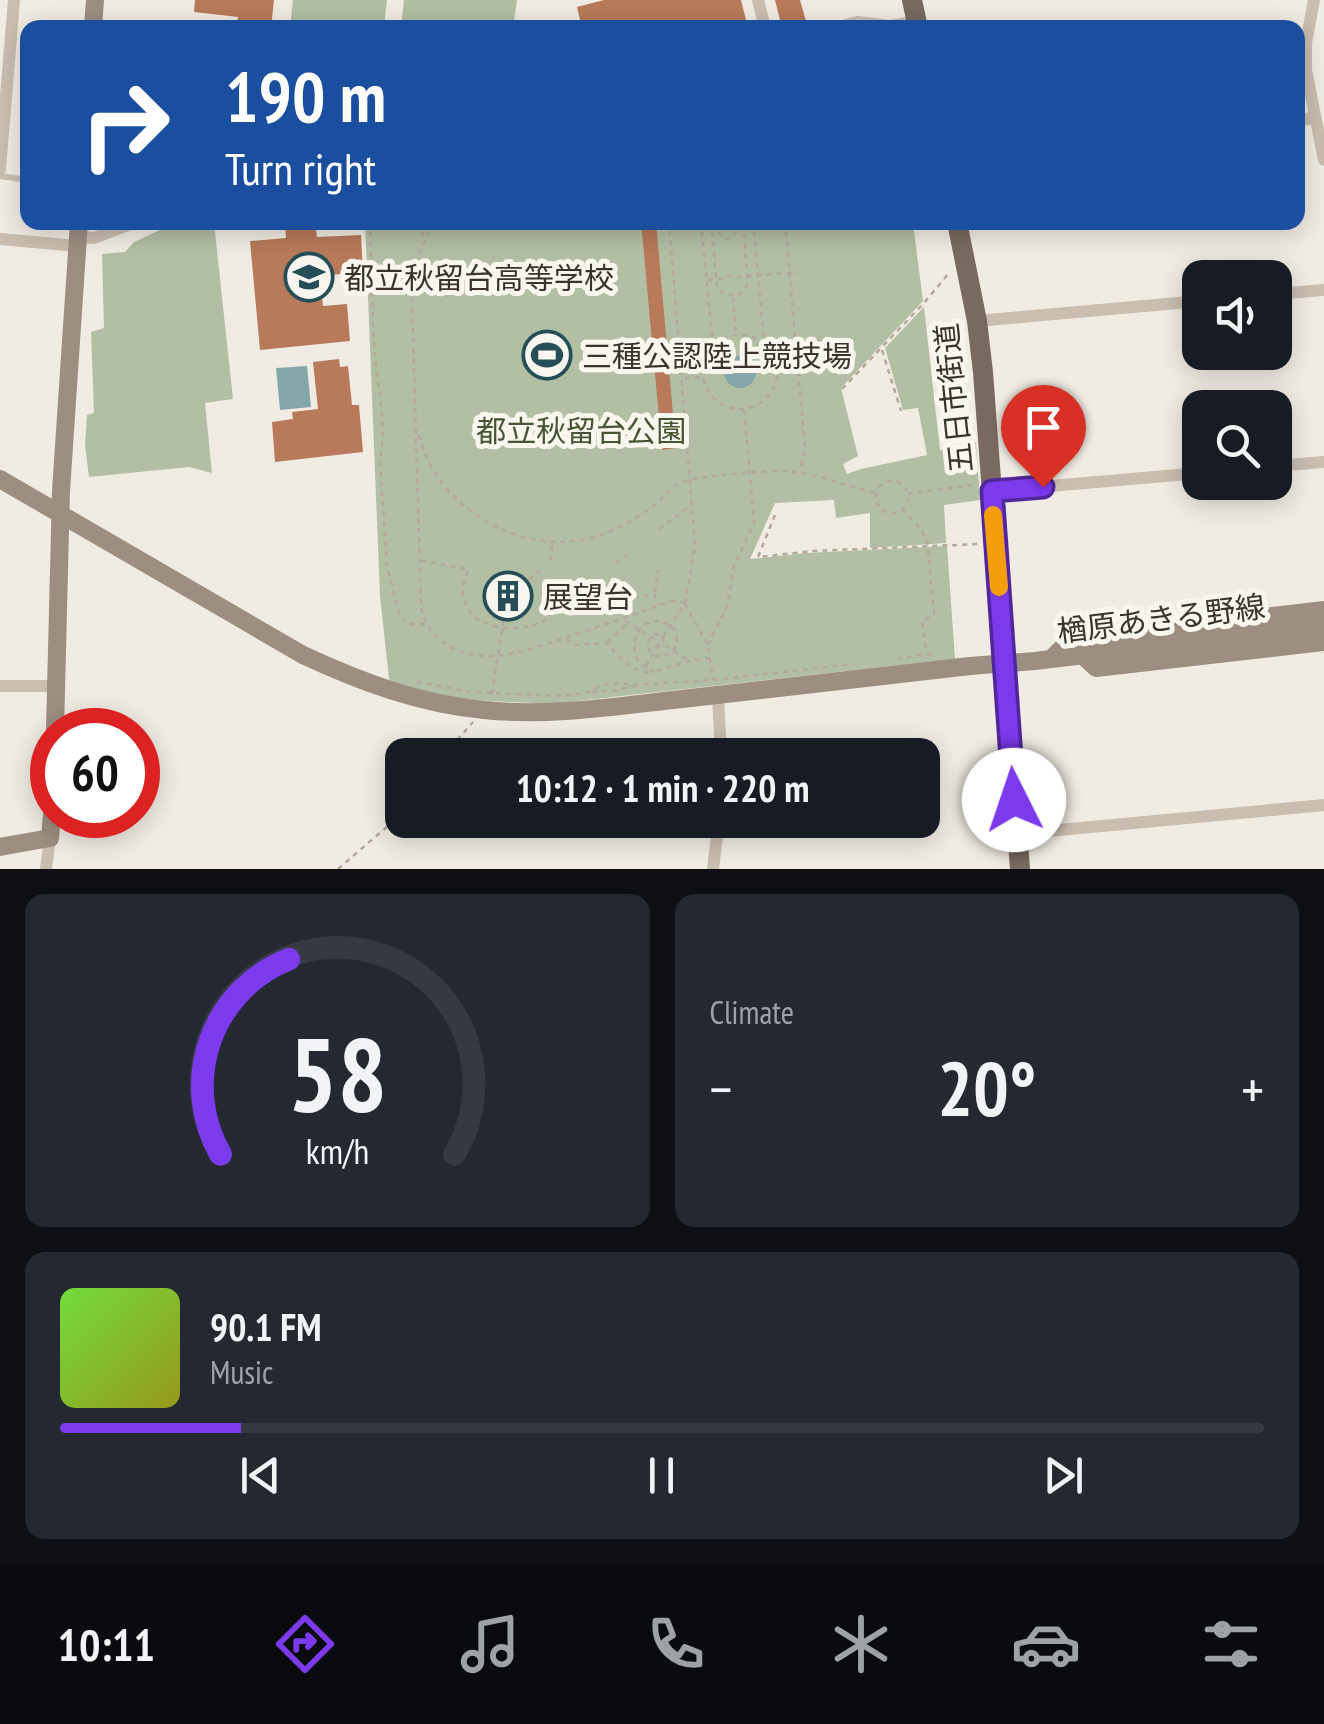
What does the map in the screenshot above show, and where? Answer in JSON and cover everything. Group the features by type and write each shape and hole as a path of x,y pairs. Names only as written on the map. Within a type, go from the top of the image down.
{"main road":[{"name":"五日市街道","path":"959,230 977,321 985,488 995,543 1020,869"}],"street":[{"path":"0,168 14,0"},
{"path":"1314,0 1306,56 1324,160"},
{"path":"1305,119 1315,118"},
{"path":"0,239 78,235 94,238 115,230"},
{"path":"56,708 60,514 78,235"},
{"path":"1292,293 1324,290"},
{"path":"977,321 1182,303"},
{"path":"1292,465 1324,462"},
{"path":"985,488 1182,474"},
{"name":"楢原あきる野線","path":"0,479 303,655 391,692 435,703 488,702 563,712 715,687 1050,660 1324,626"},
{"path":"1050,660 1066,645 1084,638 1324,610"},
{"path":"1082,655 1096,668 1324,642"},
{"path":"0,686 56,686"},
{"path":"715,687 720,738"},
{"path":"1017,834 1324,805"},
{"path":"0,847 50,838 46,869"},
{"path":"713,869 717,838"}],"path":[{"path":"370,230 376,365 382,400 380,460 387,565 398,611 407,624 426,624"},
{"path":"422,230 424,241"},
{"path":"430,230 418,256 412,302 421,605 426,624 437,638 462,652 498,656 674,601 684,603 708,645 715,687"},
{"path":"644,670 684,603 695,546 670,230"},
{"path":"702,230 713,347"},
{"path":"736,230 730,238 724,238 719,231 712,232 716,280 725,295 745,290 748,276 744,230"},
{"path":"754,230 764,342 774,357 776,378 763,400 744,408 726,406 716,400 703,377 704,364 713,347 736,336 764,342"},
{"path":"786,230 805,448 799,472"},
{"path":"842,389 964,256"},
{"path":"706,281 732,275 798,272"},
{"path":"733,294 736,336"},
{"path":"774,357 809,354 819,339"},
{"path":"881,348 901,410"},
{"path":"683,378 703,377"},
{"path":"708,645 728,607 734,566 754,523 744,408"},
{"path":"418,430 430,468 473,514 526,538 569,541 614,530 662,499 674,484 690,480 799,472 876,493"},
{"path":"891,481 901,484 908,500 902,509 892,512 882,509 876,493 882,484 891,481"},
{"path":"908,494 985,488"},
{"path":"660,529 693,504"},
{"path":"902,509 920,528 928,546 934,614 922,621 926,654"},
{"path":"775,515 758,557 813,550 995,543"},
{"path":"614,530 617,539"},
{"path":"551,560 552,541"},
{"path":"616,563 626,556"},
{"path":"420,561 468,569 462,592 465,603 480,620 503,629 546,621 550,616"},
{"path":"521,586 543,568"},
{"path":"658,570 654,594 660,606"},
{"path":"595,606 654,594"},
{"path":"458,738 488,702 506,612"},
{"path":"623,619 689,660"},
{"path":"644,670 635,653 635,638 646,624 654,621 671,625"},
{"path":"565,638 576,645 606,644 628,624"},
{"path":"664,637 650,637 647,646 652,654 663,657 673,650 677,637 671,625"},
{"path":"606,644 625,664 656,672 689,660 710,658"},
{"path":"897,659 938,656"},
{"path":"590,692 619,682 715,687 823,666 862,664"},
{"path":"418,682 488,702 615,692 635,685"},
{"path":"338,869 385,828"}],"green space":[{"path":"293,0 387,0 385,20 291,20"},
{"path":"404,0 517,0 514,20 402,20"},
{"path":"160,230 215,230 233,399 205,403 212,473 189,467 89,477 85,445 87,415 94,413 91,332 104,328 102,254 125,252 134,242"},
{"name":"都立秋留台公園","path":"365,230 914,230 923,301 841,388 858,456 843,464 847,474 927,455 918,408 903,410 885,348 924,307 940,450 976,442 980,500 944,505 946,543 870,548 870,513 836,518 834,500 775,503 750,559 947,546 955,659 550,704 452,699 393,685 389,679 380,596"}],"water":[{"path":"740,356 751,361 756,372 751,383 740,388 729,383 724,372 729,361"},
{"path":"307,366 311,407 280,410 276,368"}],"building":[{"path":"195,0 274,0 272,20 238,20 238,17 194,12"},
{"path":"604,0 741,0 746,20 580,20 577,7"},
{"path":"775,0 800,0 806,20 780,20"},
{"path":"286,230 316,230 317,237 361,235 363,272 320,276 323,306 347,304 350,341 260,350 250,241 286,238"},
{"path":"642,230 657,230 676,448 662,450"},
{"path":"339,359 340,367 348,366 352,405 359,405 363,452 275,462 272,422 293,419 292,412 318,409 313,362"}],"slow traffic":[{"path":"993,515 999,587"}],"place":[{"name":"都立秋留台高等学校","path":"309,277"},
{"name":"三種公認陸上競技場","path":"547,355"},
{"name":"展望台","path":"508,596"}],"route":[{"path":"1014,800 992,491 1043,487"}]}
